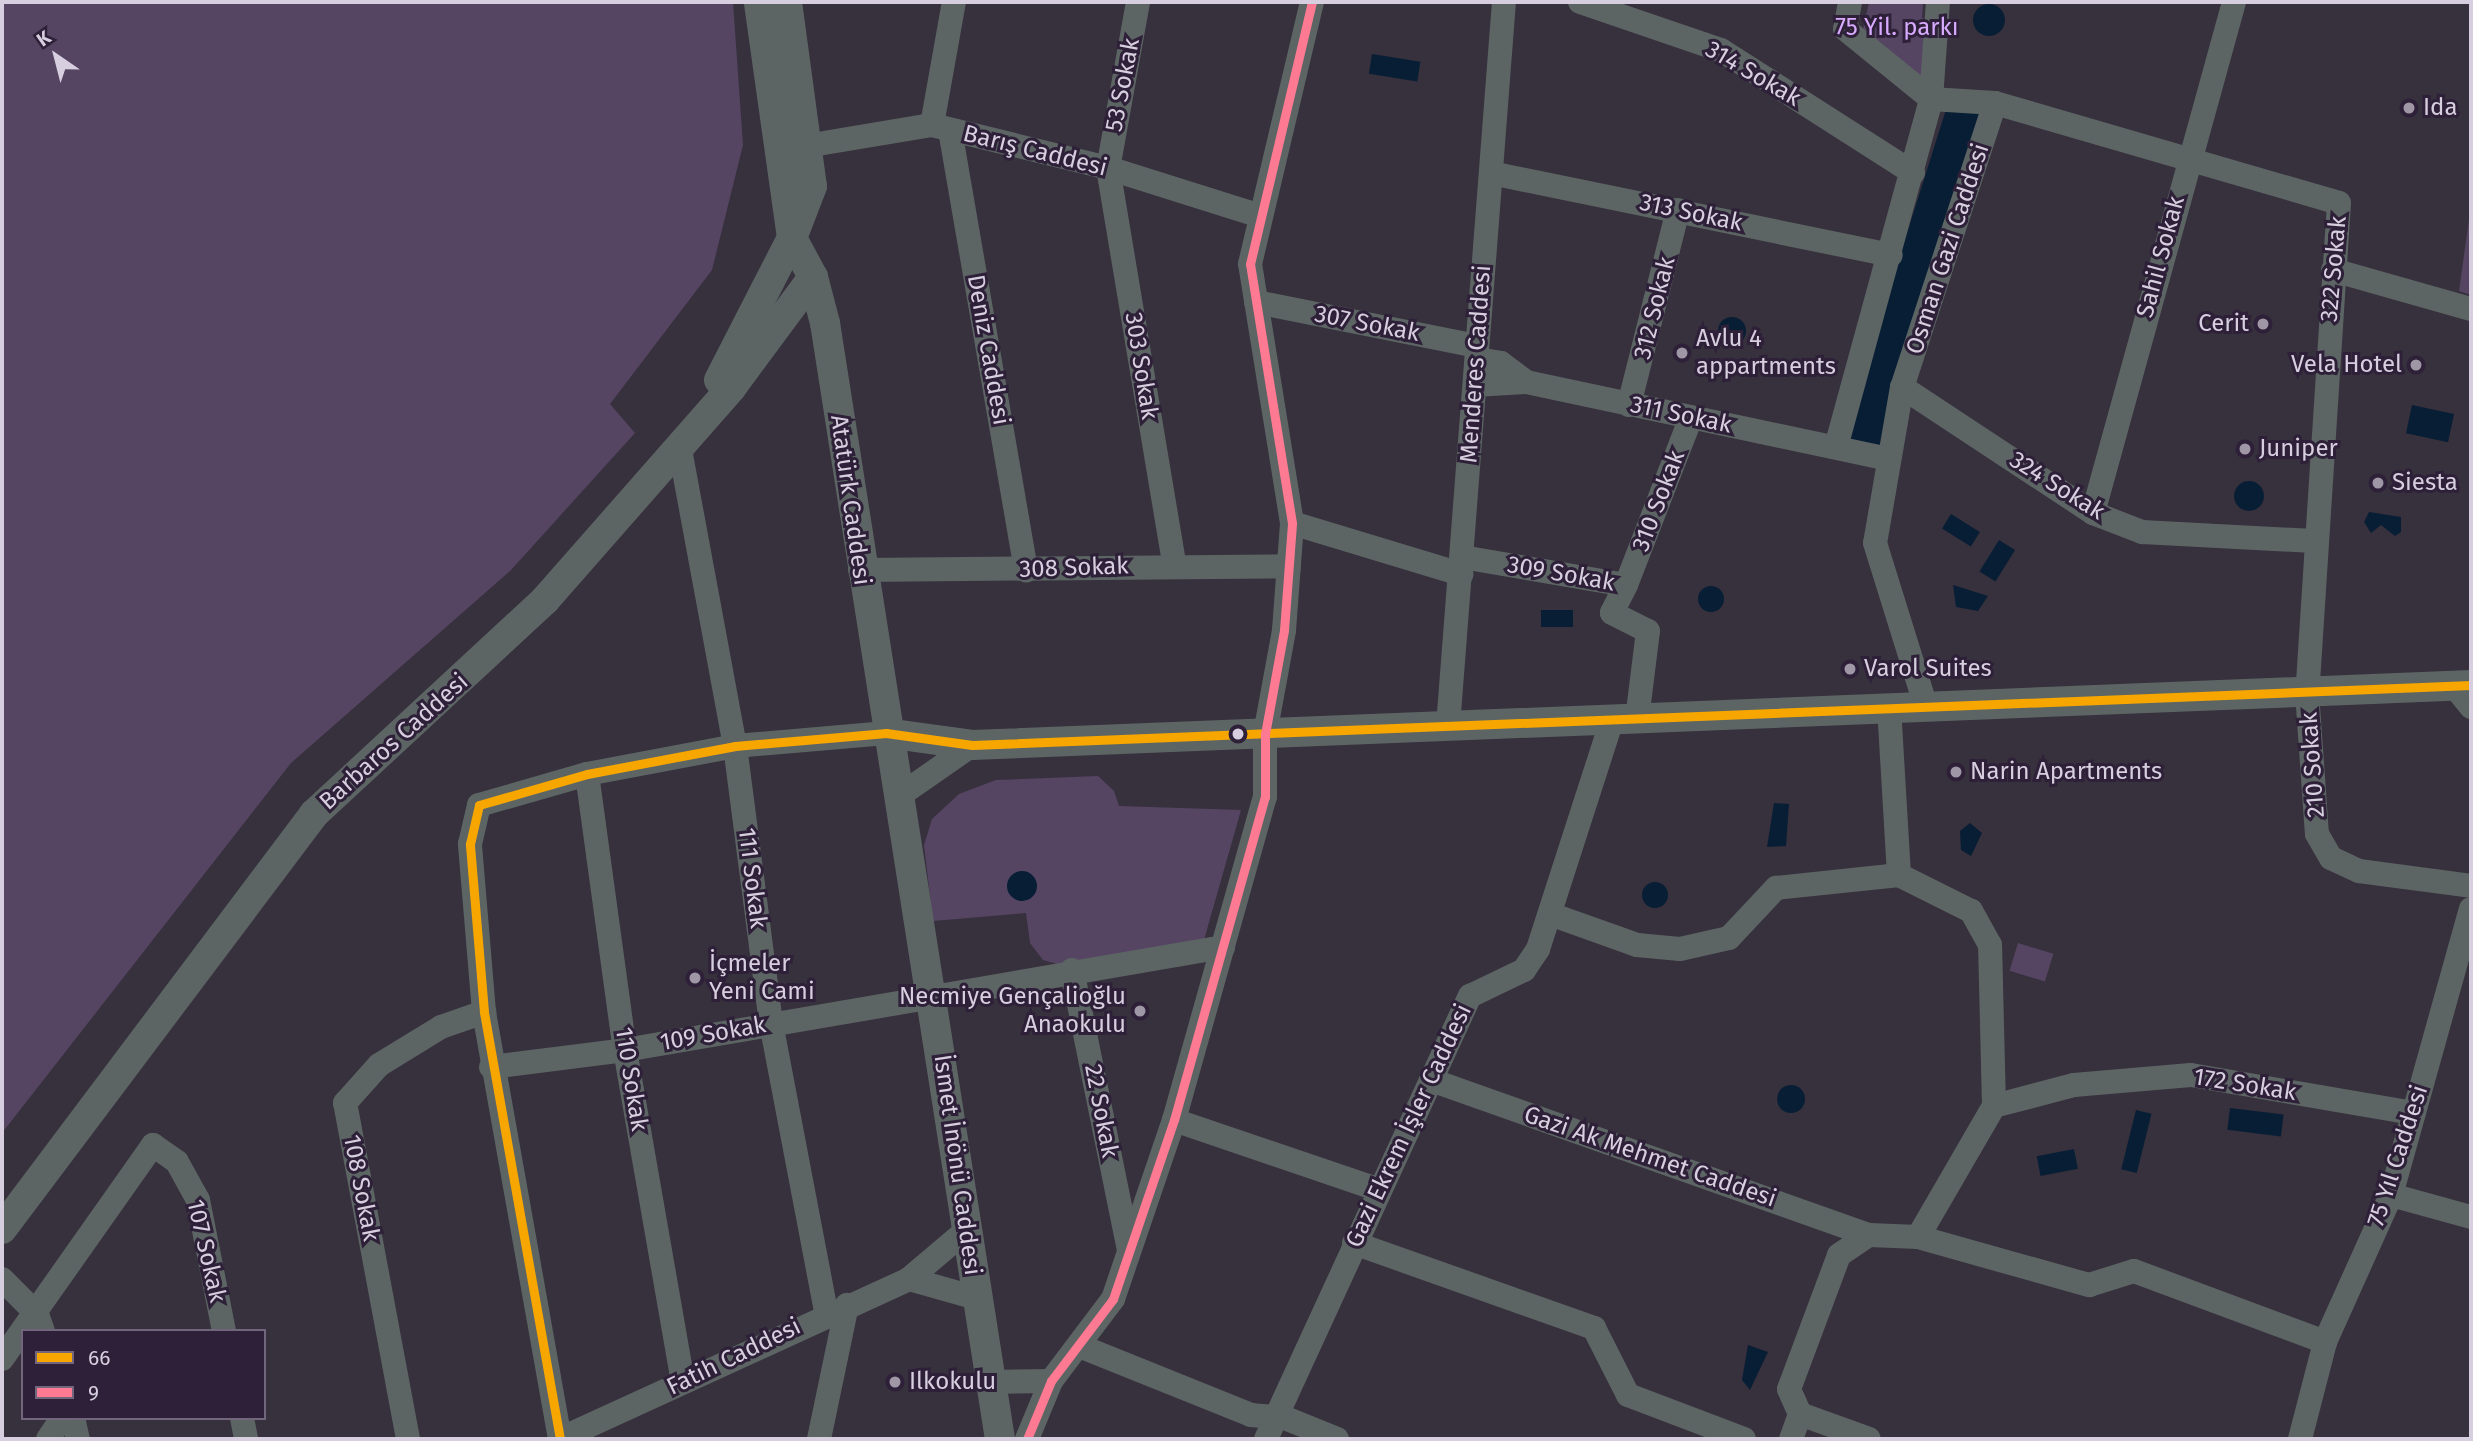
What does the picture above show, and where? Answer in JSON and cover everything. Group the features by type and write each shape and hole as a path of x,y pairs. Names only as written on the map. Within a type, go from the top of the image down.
{"street":[{"name":"Atatürk Caddesi","path":"759,2 792,238 813,278 825,323 859,570 894,767"},
{"path":"686,436 792,238 813,186 787,2"},
{"name":"Deniz Caddesi","path":"954,2 941,128 1026,570"},
{"name":"53 Sokak","path":"1108,168 1138,2"},
{"path":"1027,1439 1051,1381 1082,1347 1113,1299 1174,1120 1265,797 1265,734 1289,566 1292,523 1250,264 1311,2"},
{"name":"Menderes Caddesi","path":"1448,726 1504,2"},
{"name":"314 Sokak","path":"1580,2 1721,50 1913,173"},
{"path":"1850,2 1845,29 1930,99 1995,103"},
{"name":"Osman Gazi Caddesi","path":"1836,447 1891,256 1930,99 1938,2"},
{"name":"Sahil Sokak","path":"2094,513 2188,156 2234,2"},
{"name":"Osman Gazi Caddesi","path":"1926,707 1875,543 1885,458 1902,387 1995,103"},
{"name":"322 Sokak","path":"1995,103 2188,156 2339,203 2314,541 2307,692"},
{"name":"Barış Caddesi","path":"806,146 941,128 1108,168 1260,216"},
{"name":"303 Sokak","path":"1108,168 1174,564"},
{"name":"313 Sokak","path":"1490,173 1891,256"},
{"name":"312 Sokak","path":"1629,405 1678,210"},
{"path":"2333,270 2471,309"},
{"name":"Barbaros Caddesi","path":"2,1229 314,814 545,600 686,436 813,278"},
{"name":"307 Sokak","path":"1256,302 1477,353 1501,363 1526,382"},
{"path":"1475,385 1526,382"},
{"name":"311 Sokak","path":"1526,382 1885,458"},
{"name":"324 Sokak","path":"1902,387 2094,513 2142,532 2314,541"},
{"name":"310 Sokak","path":"1626,585 1691,417"},
{"name":"111 Sokak","path":"686,436 735,746 771,1023 836,1308"},
{"name":"309 Sokak","path":"1292,523 1461,566 1626,585 1612,613 1648,631 1625,719"},
{"name":"308 Sokak","path":"859,570 1026,570 1174,564 1289,566"},
{"path":"560,1439 491,1067 470,844 479,805 587,774 735,746 886,733 972,745 2307,692 2465,693"},
{"name":"210 Sokak","path":"2307,692 2317,834 2331,858 2359,871 2471,886"},
{"path":"1889,709 1899,875"},
{"name":"Gazi Ekrem İşler Caddesi","path":"1271,1428 1377,1189 1471,996 1524,970 1550,914 1625,719"},
{"path":"899,796 972,745"},
{"name":"İsmet İnönü Caddesi","path":"894,767 934,998 976,1298 1000,1439"},
{"name":"110 Sokak","path":"587,774 625,1051 683,1382"},
{"path":"1550,914 1637,945 1680,949 1729,938 1776,888 1899,875 1971,911 1990,945 1994,1106 1918,1237 2089,1286 2134,1271 2325,1342"},
{"name":"75 Yıl Caddesi","path":"2303,1438 2325,1342 2391,1195 2471,915"},
{"name":"109 Sokak","path":"491,1067 625,1051 771,1023 934,998 1072,970 1223,947"},
{"name":"22 Sokak","path":"1072,970 1129,1252"},
{"name":"108 Sokak","path":"408,1439 345,1103 379,1065 441,1027 484,1012"},
{"name":"172 Sokak","path":"1994,1106 2074,1085 2191,1075 2414,1112"},
{"name":"Gazi Ak Mehmet Caddesi","path":"1431,1080 1869,1235 1918,1237"},
{"path":"1174,1120 1377,1189"},
{"name":"107 Sokak","path":"39,1321 153,1145 177,1162 198,1200 224,1329"},
{"path":"2391,1195 2471,1217"},
{"name":"Fatih Caddesi","path":"560,1439 836,1308 909,1279 968,1230"},
{"path":"1791,1439 1800,1414 1789,1389 1839,1255 1869,1235"},
{"path":"1353,1243 1594,1328 1628,1395 1744,1439"},
{"path":"2,1279 39,1321"},
{"path":"909,1279 976,1298"},
{"path":"819,1439 836,1308"},
{"path":"2,1359 21,1339"},
{"path":"1082,1347 1251,1415 1271,1428 1337,1439"},
{"path":"990,1382 1051,1381"},
{"path":"1800,1414 1869,1439"},
{"path":"48,1439 61,1420"},
{"path":"73,1420 78,1439"},
{"path":"242,1420 246,1439"}],"green space":[{"path":"2,2 733,2 743,145 712,270 610,404 635,433 511,570 291,763 2,1133"},
{"name":"75 Yil. parkı","path":"1869,2 1923,2 1922,18 1928,20 1923,83 1862,34"},
{"path":"2471,205 2471,295 2459,291"},
{"path":"1098,776 1114,791 1119,806 1241,810 1204,940 1057,964 1043,960 1030,943 1026,913 933,921 924,845 932,819 959,794 996,780"},
{"path":"2018,943 2053,954 2045,982 2010,971"}],"water":[{"path":"1989,4 2000,9 2005,20 2000,31 1989,36 1978,31 1973,20 1978,9"},
{"path":"1372,54 1420,62 1417,81 1369,74"},
{"path":"1732,317 1742,321 1746,331 1742,341 1732,345 1722,341 1718,331 1722,321"},
{"path":"2412,405 2454,414 2448,442 2406,433"},
{"path":"2249,481 2259,486 2264,496 2259,506 2249,511 2239,506 2234,496 2239,486"},
{"path":"2369,512 2401,517 2401,532 2395,536 2381,525 2371,533 2364,522"},
{"path":"1951,514 1980,532 1971,546 1942,528"},
{"path":"1999,540 2015,550 1996,581 1979,571"},
{"path":"1953,585 1988,596 1978,611 1956,607"},
{"path":"1711,586 1720,590 1724,599 1720,608 1711,612 1702,608 1698,599 1702,590"},
{"path":"1541,610 1573,610 1573,627 1541,627"},
{"path":"1774,803 1789,804 1786,846 1767,847"},
{"path":"1970,823 1982,833 1971,856 1961,850 1960,831"},
{"path":"1022,871 1033,875 1037,886 1033,897 1022,901 1011,897 1007,886 1011,875"},
{"path":"1655,882 1664,886 1668,895 1664,904 1655,908 1646,904 1642,895 1646,886"},
{"path":"1791,1085 1801,1089 1805,1099 1801,1109 1791,1113 1781,1109 1777,1099 1781,1089"},
{"path":"2230,1108 2284,1115 2281,1136 2227,1130"},
{"path":"2136,1110 2152,1114 2137,1173 2121,1169"},
{"path":"2074,1149 2078,1169 2041,1176 2037,1156"},
{"path":"1748,1345 1768,1352 1750,1390 1742,1380"}],"waterway":[{"path":"1863,436 1964,116"}],"transit line":[{"name":"9","path":"1027,1439 1051,1381 1113,1299 1174,1120 1265,797 1265,734 1284,630 1292,523 1250,264 1312,2"},
{"name":"66","path":"560,1439 484,1012 470,844 479,805 587,774 735,746 886,733 972,745 2471,685"}],"place":[{"name":"Ida","path":"2409,108"},
{"name":"Cerit","path":"2263,324"},
{"name":"Avlu 4 appartments","path":"1682,353"},
{"name":"Vela Hotel","path":"2416,365"},
{"name":"Juniper","path":"2245,449"},
{"name":"Siesta","path":"2378,483"},
{"name":"Varol Suites","path":"1850,669"},
{"name":"Narin Apartments","path":"1956,772"},
{"name":"İçmeler Yeni Cami","path":"695,978"},
{"name":"Necmiye Gençalioğlu Anaokulu","path":"1140,1011"},
{"name":"Ilkokulu","path":"895,1382"}]}
